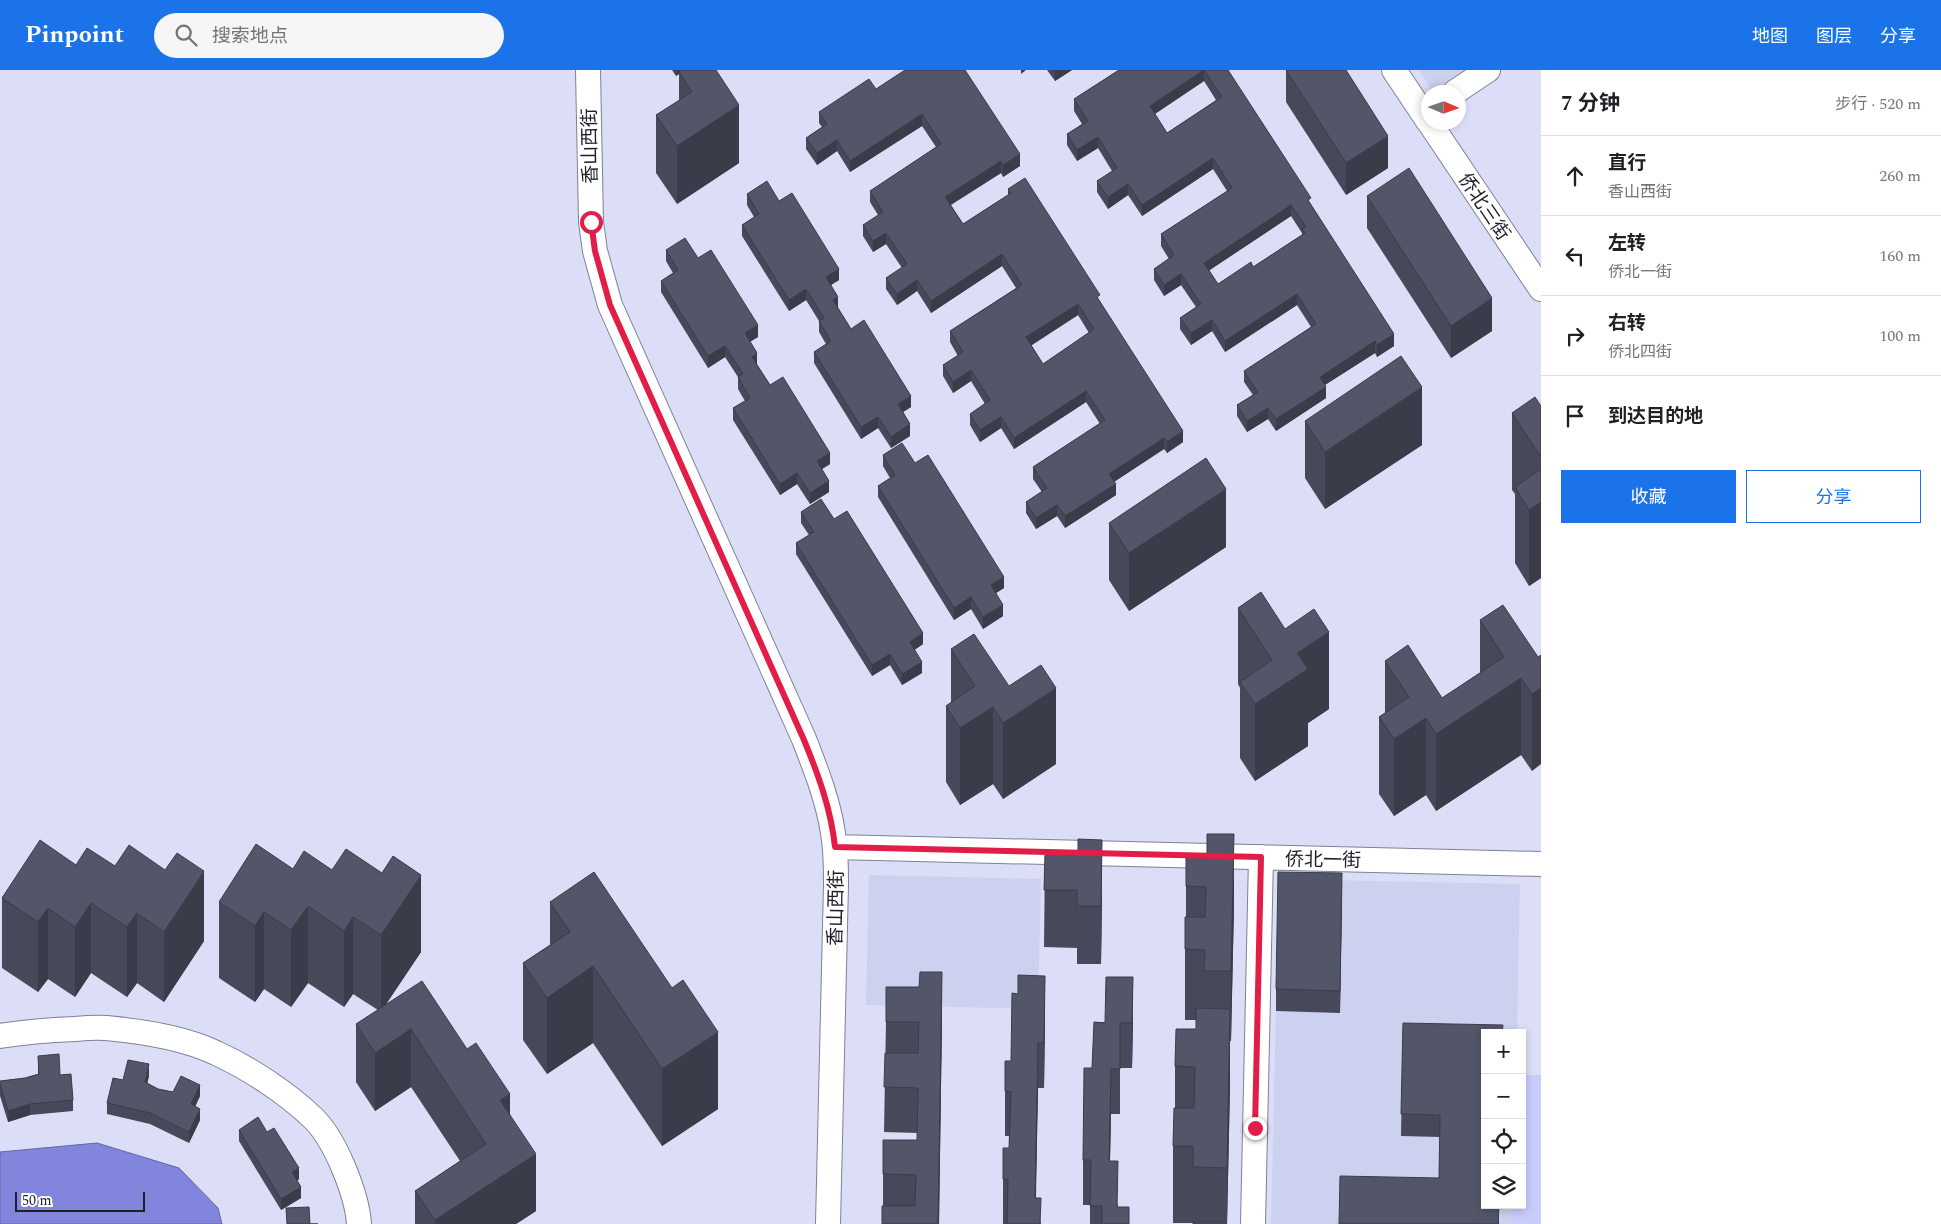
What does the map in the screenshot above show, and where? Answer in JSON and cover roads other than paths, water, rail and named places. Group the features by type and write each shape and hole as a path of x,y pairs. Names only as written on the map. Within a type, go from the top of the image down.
{"street":[{"name":"香山西街","path":"588,70 591,222 595,251 604,287 621,332 804,740 824,795 832,824 836,884 828,1224"},
{"name":"侨北三街","path":"1394,70 1421,108"},
{"path":"1466,85 1488,70"},
{"name":"侨北三街","path":"1436,130 1541,289"},
{"name":"侨北一街","path":"835,847 1541,864"},
{"path":"1253,1224 1261,857"},
{"path":"0,1036 38,1030 104,1028 161,1036 215,1052 263,1078 314,1119 335,1149 349,1182 359,1214 359,1224"}],"water":[{"path":"97,1143 179,1168 218,1208 222,1224 0,1224 0,1152"}]}
